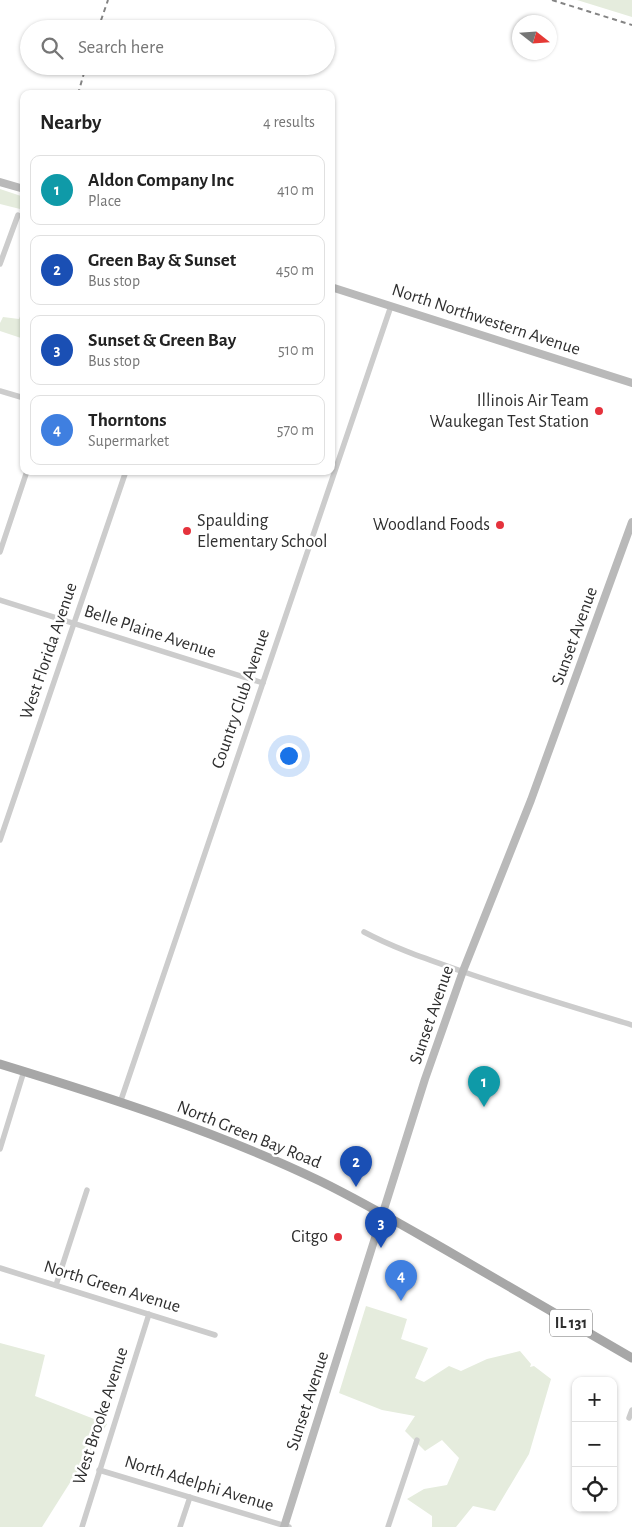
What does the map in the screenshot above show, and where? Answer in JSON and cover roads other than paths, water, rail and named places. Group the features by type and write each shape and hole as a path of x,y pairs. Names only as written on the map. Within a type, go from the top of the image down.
{"main road":[{"name":"IL 131","path":"0,1064 24,1071"},
{"name":"North Green Bay Road","path":"24,1071 120,1103 268,1157 320,1181 382,1214 632,1358"}],"street":[{"path":"0,182 20,188"},
{"path":"0,264 18,215"},
{"name":"North Northwestern Avenue","path":"335,288 632,382"},
{"name":"Country Club Avenue","path":"335,468 390,306"},
{"path":"0,391 20,397"},
{"path":"0,552 26,475"},
{"name":"West Florida Avenue","path":"0,840 125,475"},
{"name":"Country Club Avenue","path":"120,1103 333,475"},
{"name":"Sunset Avenue","path":"286,1526 425,1079 463,971 531,800 632,522"},
{"name":"Belle Plaine Avenue","path":"0,600 262,683"},
{"path":"364,932 404,951 494,983 632,1025"},
{"path":"0,1149 24,1071"},
{"path":"56,1286 87,1190"},
{"name":"North Green Avenue","path":"0,1268 215,1335"},
{"name":"West Brooke Avenue","path":"82,1527 149,1314"},
{"path":"629,1418 632,1410"},
{"path":"388,1527 417,1440"},
{"name":"North Adelphi Avenue","path":"99,1470 286,1526"},
{"path":"180,1527 190,1497"}],"railway":[{"path":"101,20 108,0"},
{"path":"552,0 632,25"},
{"path":"79,90 83,75"}],"place":[{"name":"Illinois Air Team Waukegan Test Station","path":"599,411"},
{"name":"Woodland Foods","path":"500,525"},
{"name":"Spaulding Elementary School","path":"187,531"},
{"name":"Aldon Company Inc","path":"484,1107"},
{"name":"Green Bay & Sunset","path":"356,1187"},
{"name":"Citgo","path":"338,1237"},
{"name":"Sunset & Green Bay","path":"381,1248"},
{"name":"Thorntons","path":"401,1301"}]}
